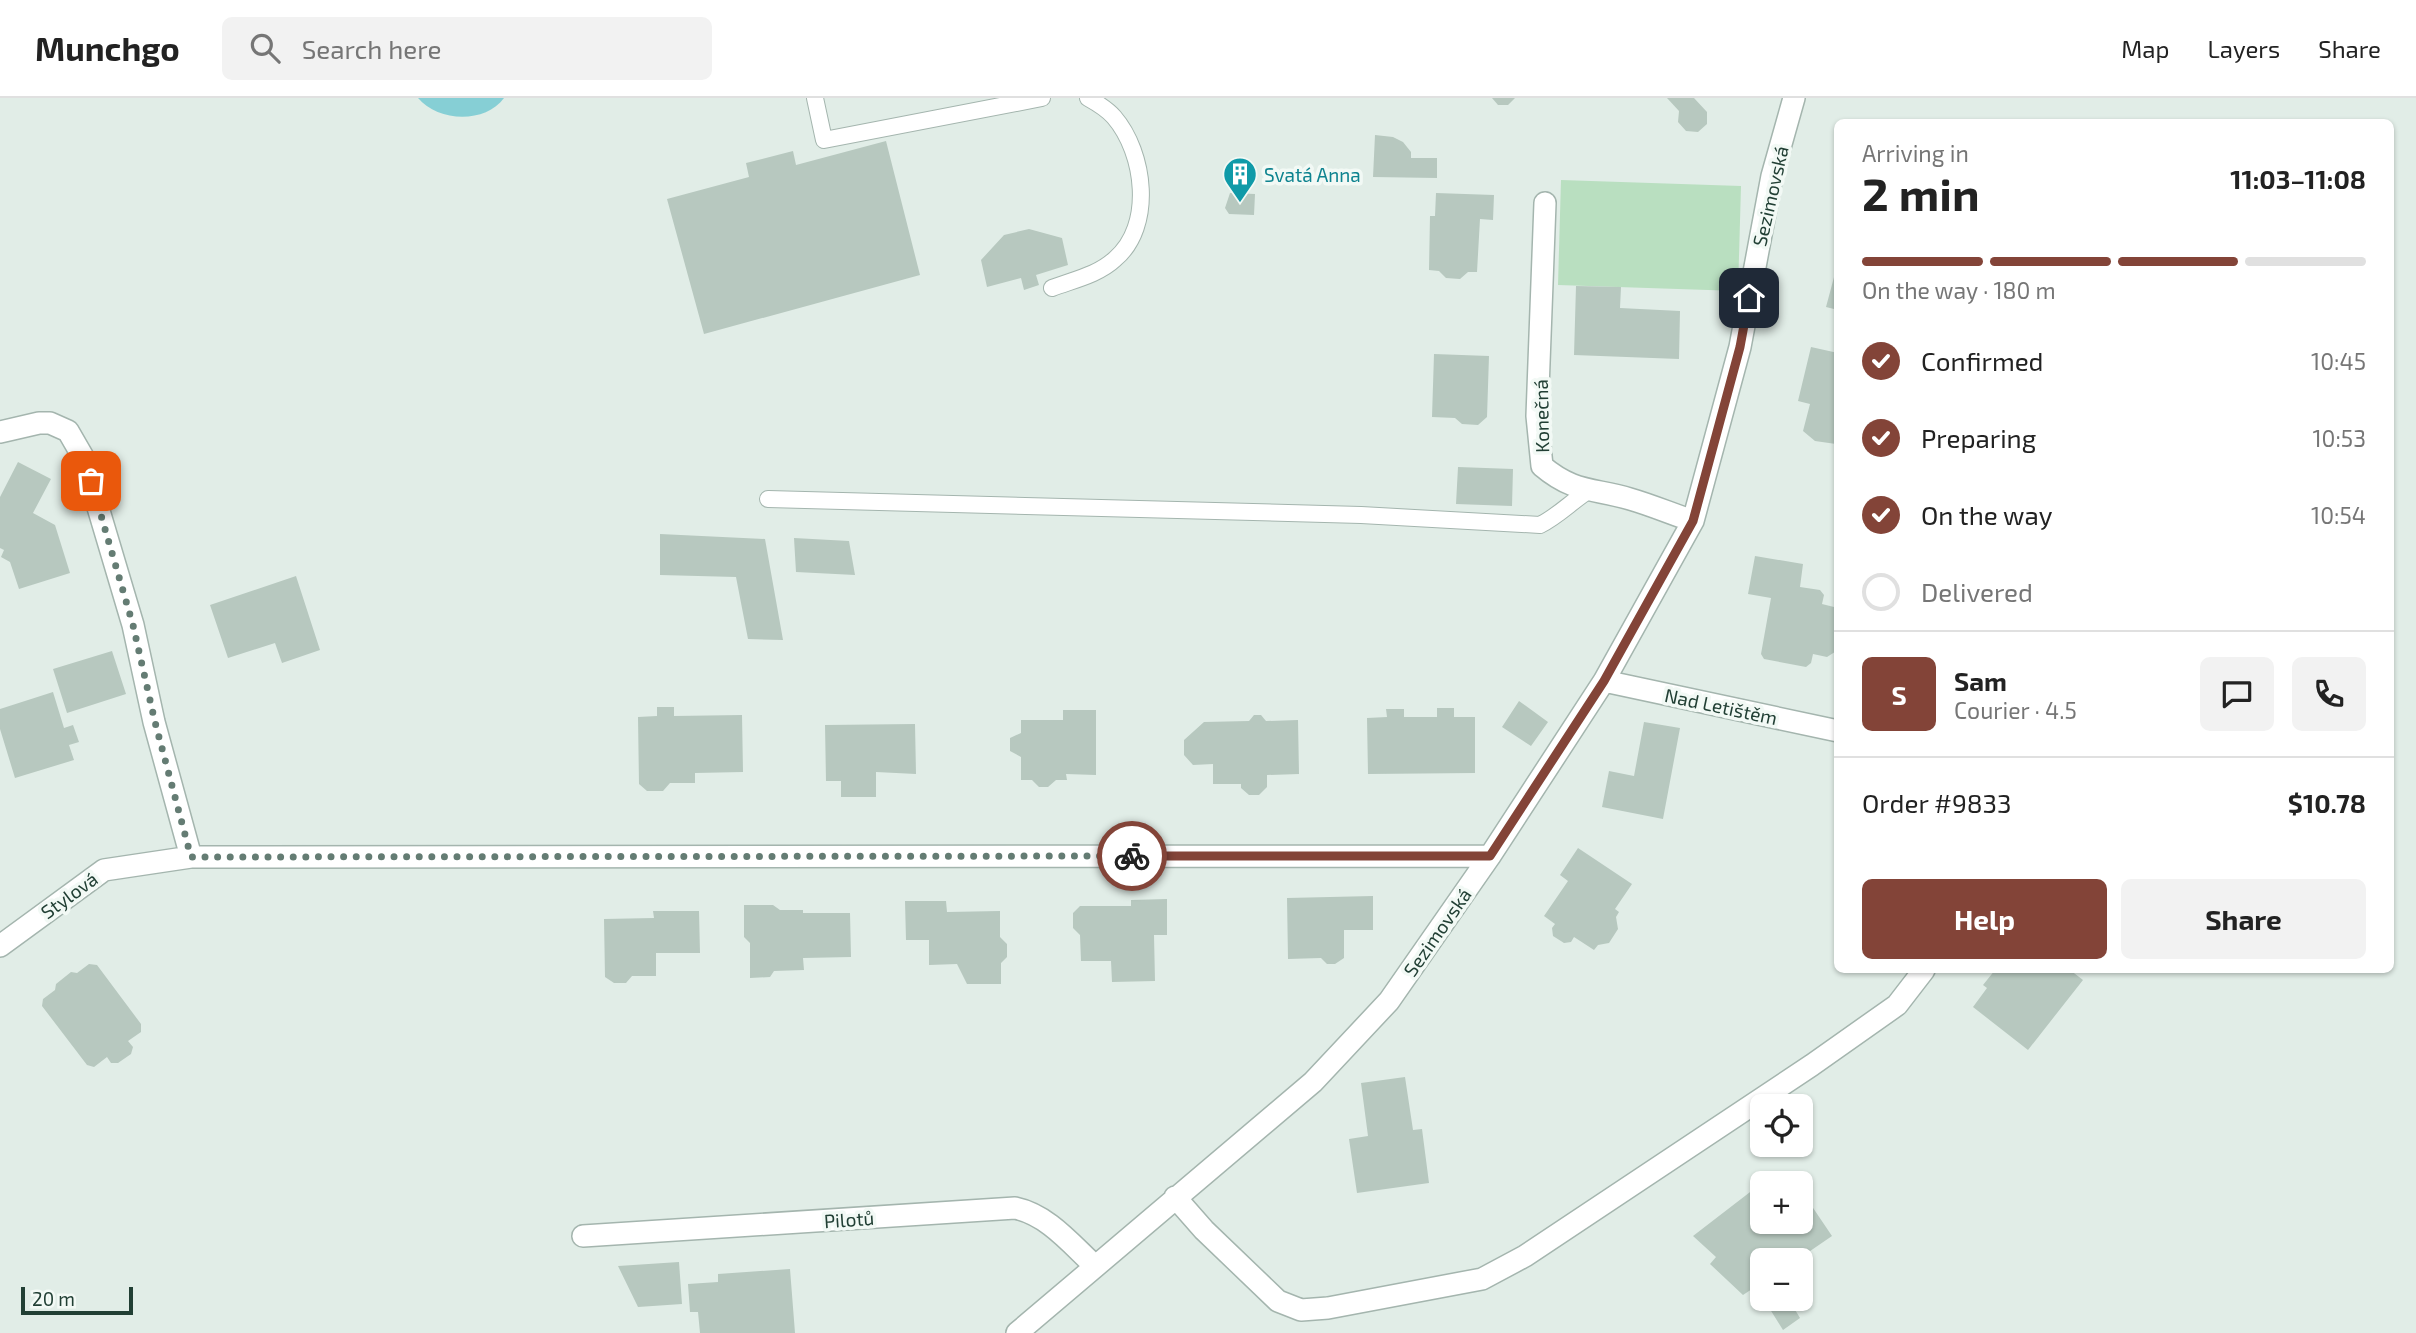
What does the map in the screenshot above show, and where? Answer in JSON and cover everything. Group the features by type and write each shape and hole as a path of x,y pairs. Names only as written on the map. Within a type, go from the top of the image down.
{"street":[{"name":"Sezimovská","path":"1017,1333 1175,1196 1313,1082 1390,1001 1490,856 1604,681 1693,521 1740,347 1772,176 1794,98"},
{"name":"Konečná","path":"1545,202 1537,416 1542,466 1561,482 1588,491 1628,498 1693,521"},
{"path":"0,432 39,423 61,426 73,439 83,457 133,625 155,722 191,857"},
{"name":"Nad Letištěm","path":"1604,681 1834,730"},
{"name":"Stylová","path":"0,946 104,870 191,857 1490,856"},
{"path":"1175,1196 1204,1230 1278,1301 1301,1310 1328,1308 1482,1279 1536,1249 1812,1065 1897,1005 1922,973"},
{"name":"Pilotů","path":"583,1236 1015,1208 1032,1212 1047,1222 1094,1266"}],"lane":[{"path":"815,98 824,140 1042,98"},
{"path":"1052,288 1102,269 1116,259 1134,235 1140,214 1138,172 1127,138 1112,114 1088,98"},
{"path":"768,499 1361,514 1540,524 1557,516 1588,491"}],"green space":[{"path":"1561,180 1741,186 1738,291 1558,285"}],"water":[{"path":"418,98 504,98 485,112 461,117 437,112"}],"building":[{"path":"1492,98 1515,98 1508,105 1498,105"},
{"path":"1667,98 1694,98 1707,112 1707,124 1698,132 1686,131 1678,122 1679,111"},
{"path":"1375,135 1393,137 1403,142 1411,152 1411,158 1437,158 1437,178 1373,177"},
{"path":"886,141 920,275 704,334 667,199 749,177 746,163 793,151 796,165"},
{"name":"Svatá Anna","path":"1230,193 1255,194 1254,215 1229,214 1225,208"},
{"path":"1436,193 1494,195 1493,220 1480,219 1477,272 1468,272 1460,279 1446,278 1439,271 1429,270 1430,216 1435,216"},
{"path":"1029,229 1062,238 1068,265 1036,275 1039,285 1024,290 1021,278 987,287 981,260 1004,235"},
{"path":"1834,277 1834,309 1826,307"},
{"path":"1576,286 1621,287 1620,308 1680,311 1679,359 1574,355"},
{"path":"1811,347 1834,352 1834,444 1815,441 1803,431 1810,404 1798,401"},
{"path":"1434,354 1489,356 1487,417 1478,425 1462,424 1455,418 1432,417"},
{"path":"18,462 51,479 33,513 55,525 70,573 19,589 10,562 1,557 4,550 0,548 0,497"},
{"path":"1458,467 1513,469 1512,506 1456,504"},
{"path":"660,534 765,539 783,640 748,639 736,577 660,575"},
{"path":"794,538 849,541 855,575 796,572"},
{"path":"1755,556 1803,564 1800,587 1820,590 1824,595 1822,604 1834,607 1834,653 1827,657 1813,654 1811,663 1806,667 1764,659 1761,654 1771,598 1748,594"},
{"path":"296,576 320,650 282,663 275,643 228,658 210,605"},
{"path":"112,651 126,694 67,713 53,669"},
{"path":"53,692 64,728 73,725 79,742 69,745 74,760 15,778 0,729 0,709"},
{"path":"1519,701 1548,722 1531,746 1502,727"},
{"path":"657,707 674,707 674,716 742,715 743,772 695,773 695,783 670,783 663,791 647,791 639,784 638,717 657,716"},
{"path":"1437,708 1454,708 1454,717 1475,717 1475,773 1368,774 1367,718 1387,717 1386,709 1404,709 1404,717 1437,717"},
{"path":"1063,710 1096,710 1096,775 1066,774 1067,780 1056,780 1048,787 1039,787 1032,780 1021,780 1021,757 1010,751 1010,738 1021,733 1021,720 1063,720"},
{"path":"1254,715 1261,715 1266,721 1298,720 1299,774 1267,775 1267,787 1259,795 1249,795 1241,788 1241,784 1213,784 1213,764 1193,765 1184,755 1184,740 1204,722 1249,721"},
{"path":"1644,722 1680,728 1663,819 1602,807 1609,771 1634,776"},
{"path":"915,724 916,774 876,772 876,797 841,797 841,781 826,781 825,725"},
{"path":"1578,848 1632,884 1615,909 1619,912 1616,917 1618,929 1609,943 1598,945 1594,950 1574,937 1571,942 1564,943 1553,936 1552,928 1555,924 1544,916 1568,881 1560,875"},
{"path":"1373,896 1373,930 1344,930 1344,958 1335,964 1327,964 1321,958 1288,959 1287,898"},
{"path":"1167,899 1167,935 1154,935 1155,981 1112,982 1111,961 1081,961 1080,935 1073,928 1073,913 1080,906 1131,906 1131,900"},
{"path":"905,901 946,901 947,912 1000,911 1000,937 1007,944 1007,957 1001,963 1001,984 967,984 957,964 929,965 929,940 906,940"},
{"path":"744,905 773,905 780,910 803,910 803,913 850,913 851,957 803,958 804,970 774,971 770,977 750,978 750,943 744,937"},
{"path":"653,911 699,911 700,953 656,953 656,976 632,976 626,983 614,983 605,977 604,919 654,918"},
{"path":"89,964 97,965 141,1024 141,1032 128,1041 133,1047 131,1054 118,1063 111,1063 107,1057 94,1067 87,1065 42,1006 43,999 55,990 56,984 71,972 77,973"},
{"path":"1993,973 2074,973 2083,980 2028,1050 1973,1007 1987,988 1983,985"},
{"path":"1405,1077 1413,1130 1422,1129 1429,1183 1357,1193 1349,1139 1368,1136 1361,1083"},
{"path":"1750,1192 1750,1234 1813,1234 1813,1208 1832,1236 1813,1249 1750,1248 1750,1290 1743,1295 1710,1264 1716,1257 1693,1236"},
{"path":"679,1262 682,1304 638,1307 618,1266"},
{"path":"790,1269 795,1333 700,1333 698,1312 690,1312 688,1284 718,1282 718,1274"},
{"path":"1771,1311 1796,1311 1800,1318 1783,1330"}],"way so far":[{"path":"91,481 133,625 155,722 191,857 1132,856"}],"place":[{"name":"Svatá Anna","path":"1240,204"}],"route":[{"path":"1132,856 1490,856 1604,681 1693,521 1740,347 1749,298"}]}
